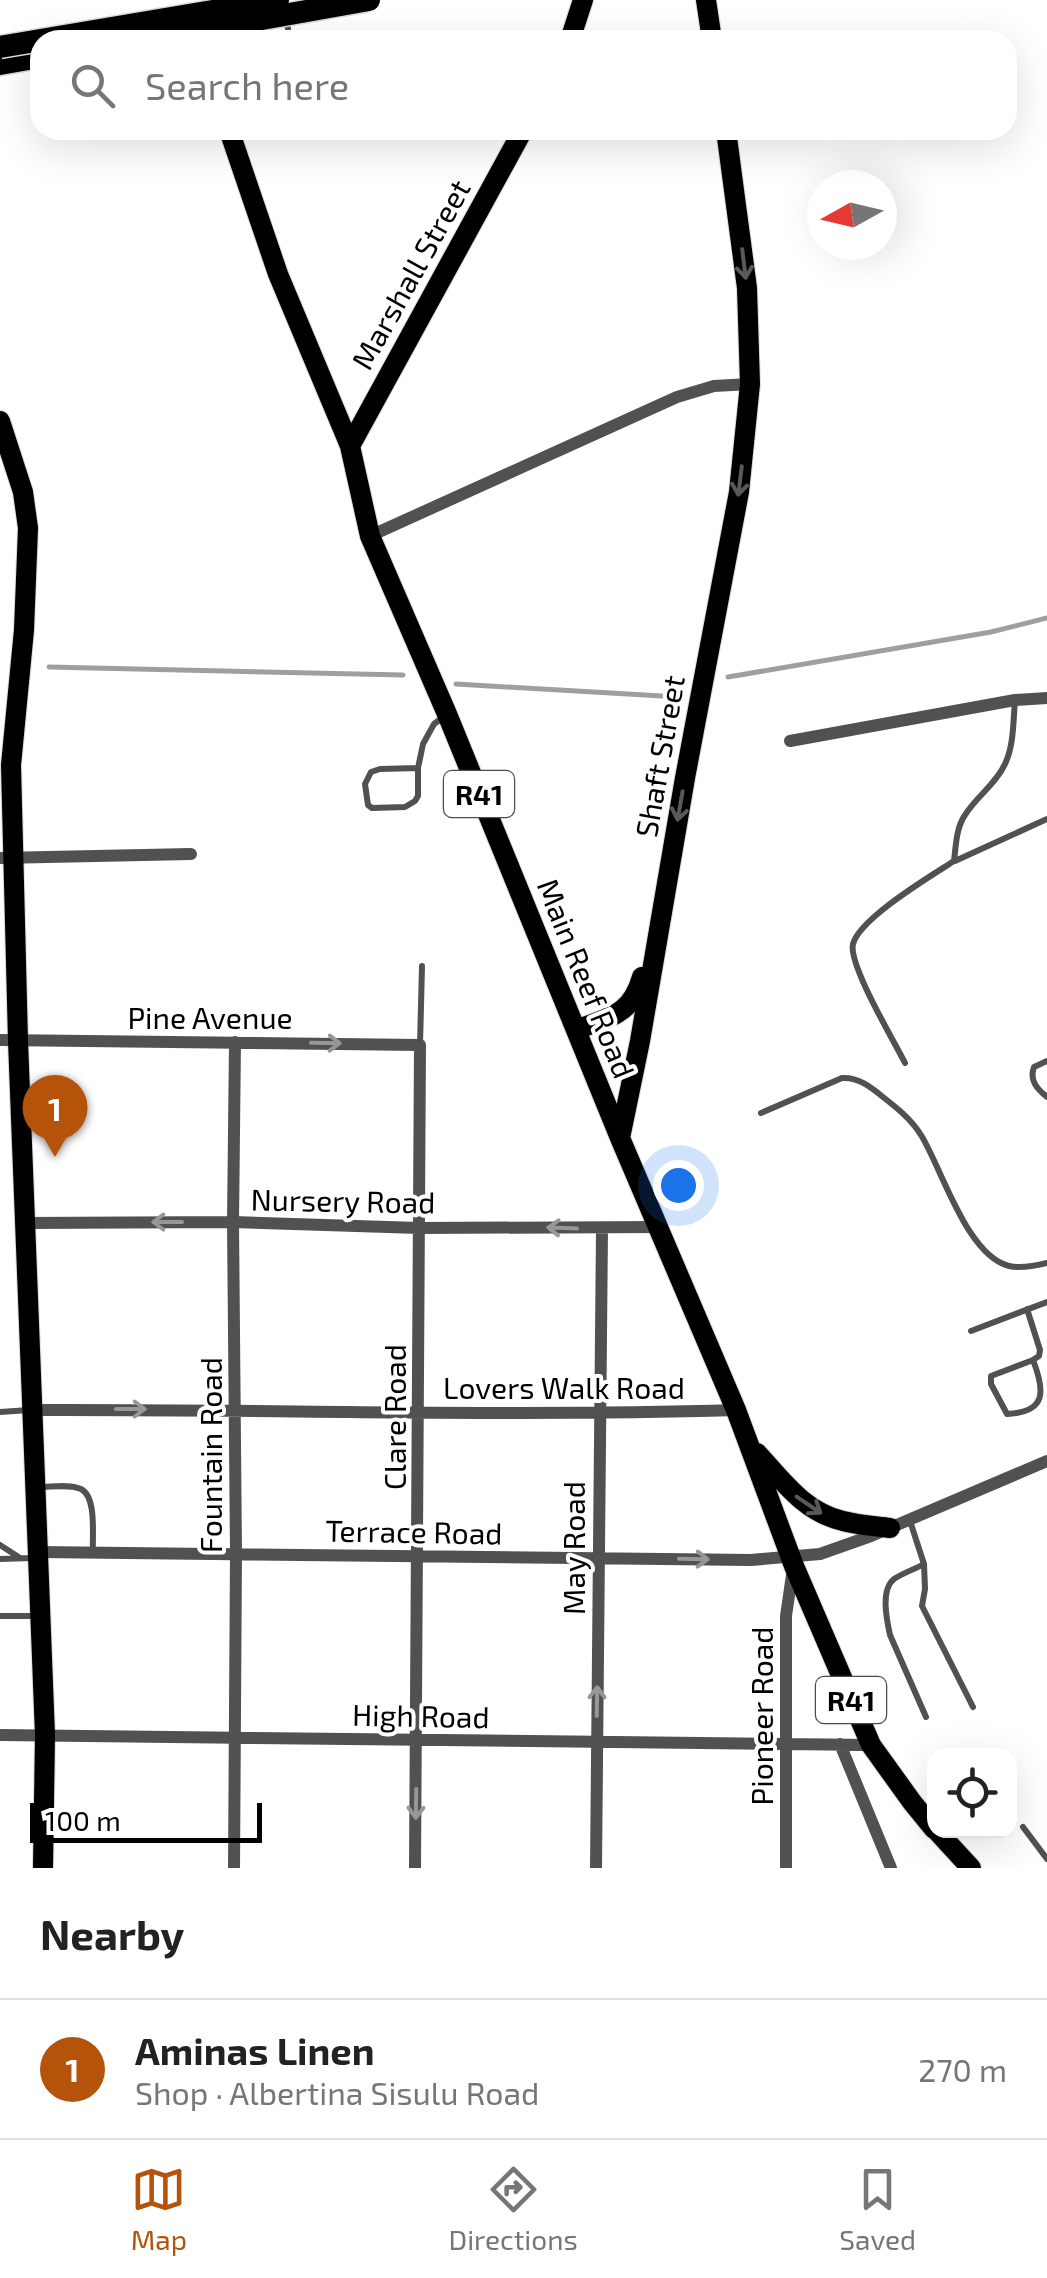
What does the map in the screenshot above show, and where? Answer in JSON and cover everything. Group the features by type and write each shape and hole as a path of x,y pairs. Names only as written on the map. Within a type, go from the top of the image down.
{"highway":[{"path":"198,30 368,0"},
{"path":"120,30 265,6"},
{"path":"0,50 30,45"},
{"path":"0,64 30,60"}],"main road":[{"path":"190,0 201,30"},
{"path":"573,30 583,0"},
{"path":"706,0 710,30"},
{"path":"245,30 265,6"},
{"name":"Main Reef Road","path":"232,140 278,274 350,446 370,536 750,1444 792,1561 872,1744 927,1820"},
{"name":"Marshall Street","path":"350,446 518,140"},
{"name":"Shaft Street","path":"620,1138 739,492 750,384 748,288 727,140"},
{"path":"0,421 23,492 28,528 10,674 7,858 9,1041 25,1223 36,1486 32,1556 40,1616 45,1734 42,1868"},
{"path":"576,1030 620,1012 633,1000 648,950 659,929"},
{"path":"750,1444 785,1486 821,1513 843,1521 900,1524"},
{"name":"Main Reef Road","path":"943,1838 971,1868"}],"street":[{"path":"204,30 265,6 322,0"},
{"path":"0,50 30,47"},
{"path":"370,536 677,397 714,386 750,384"},
{"path":"790,741 1015,700 1047,698"},
{"path":"7,858 191,854"},
{"name":"Pine Avenue","path":"9,1041 420,1045"},
{"name":"Fountain Road","path":"234,1868 235,1042"},
{"name":"Clare Road","path":"415,1868 420,1045"},
{"name":"Nursery Road","path":"25,1223 660,1227"},
{"name":"May Road","path":"596,1868 602,1229"},
{"name":"Lovers Walk Road","path":"33,1410 599,1414 736,1410"},
{"name":"Terrace Road","path":"32,1556 93,1552 792,1561 900,1524 1047,1461"},
{"name":"Pioneer Road","path":"786,1868 786,1616 792,1561"},
{"name":"High Road","path":"0,1735 872,1744"},
{"path":"840,1744 891,1868"}],"lane":[{"path":"265,6 283,30"},
{"path":"954,861 964,816 1007,760 1015,700"},
{"path":"418,768 371,772 364,784 368,805 404,807 418,796 418,768 428,732 447,714"},
{"path":"905,1063 853,958 859,932 884,909 954,861 1047,819"},
{"name":"Clare Road","path":"420,1045 422,966"},
{"path":"1047,1060 1034,1066 1032,1074 1034,1084 1047,1097"},
{"path":"761,1113 842,1078 856,1079 913,1123 982,1249 1007,1266 1047,1263"},
{"path":"971,1330 1047,1302"},
{"path":"1027,1310 1040,1350 1038,1356 991,1376 990,1384 1007,1414 1014,1415 1042,1399 1044,1391 1033,1360"},
{"path":"0,1412 33,1410"},
{"path":"36,1486 82,1490 88,1496 92,1503 93,1552"},
{"path":"900,1524 924,1564 922,1606 973,1707"},
{"path":"0,1545 32,1556"},
{"path":"0,1558 32,1556"},
{"path":"924,1564 892,1580 886,1596 890,1635 926,1717"},
{"path":"0,1616 40,1616"},
{"path":"1023,1828 1047,1858"}],"waterway":[{"path":"728,677 991,632 1047,618"},
{"path":"49,667 403,675"},
{"path":"456,684 679,697"}],"place":[{"name":"Aminas Linen","path":"55,1157"}]}
